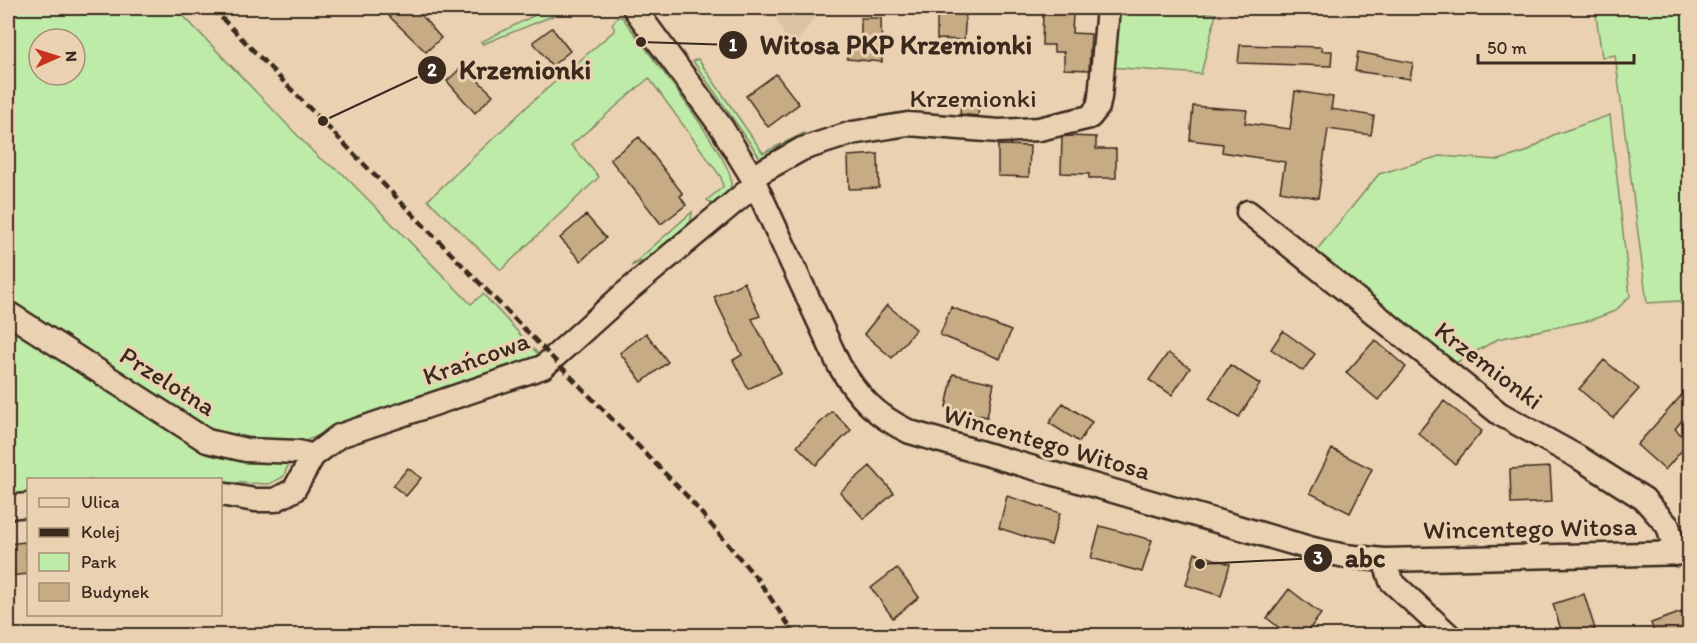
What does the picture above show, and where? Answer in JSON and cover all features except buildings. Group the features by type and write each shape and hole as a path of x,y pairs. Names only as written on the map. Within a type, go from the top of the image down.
{"street":[{"name":"Wincentego Witosa","path":"634,8 722,128 754,181 839,365 868,407 886,421 910,432 1313,549 1345,556 1384,560 1555,554 1683,554"},
{"name":"Krzemionki","path":"754,181 802,149 852,133 908,124 1021,131 1062,125 1090,117 1098,107 1100,98 1108,8"},
{"name":"Krańcowa","path":"222,494 255,500 275,500 294,490 313,456 339,436 543,367 754,181"},
{"name":"Krzemionki","path":"1248,212 1500,414 1578,457 1644,499 1668,526 1683,554"},
{"name":"Przelotna","path":"8,313 207,441 246,450 298,452 313,456"},
{"path":"8,507 27,505"},
{"path":"1384,560 1391,581 1450,636"}],"shaded area":[{"path":"764,8 822,8 792,49 776,19"}],"green space":[{"path":"8,8 176,8 318,157 343,174 471,304 483,294 538,354 529,362 345,424 301,443 208,436 8,307"},
{"path":"549,8 562,8 555,15 483,44 481,42"},
{"path":"1114,8 1152,8 1216,14 1201,74 1109,67"},
{"path":"1595,8 1689,8 1689,316 1679,301 1647,303 1615,55 1602,57"},
{"path":"618,17 622,17 701,125 727,167 731,180 730,188 726,195 714,205 707,200 723,187 721,177 649,78 571,145 599,177 501,270 428,200 533,101 615,30 612,24"},
{"path":"698,59 763,153 804,133 805,139 761,159 693,61"},
{"path":"1610,115 1630,296 1615,311 1591,320 1498,339 1454,364 1315,252 1379,174 1440,156 1499,160 1526,152 1553,135"},
{"path":"692,212 690,227 659,253 631,266"},
{"path":"8,320 196,442 290,461 283,477 269,484 222,482 222,478 27,478 27,496 8,498"}],"railway":[{"path":"212,8 686,495 759,581 796,636"}],"place":[{"name":"Witosa PKP Krzemionki","path":"641,42"},
{"name":"Krzemionki","path":"323,121"},
{"name":"abc","path":"1200,564"}]}
